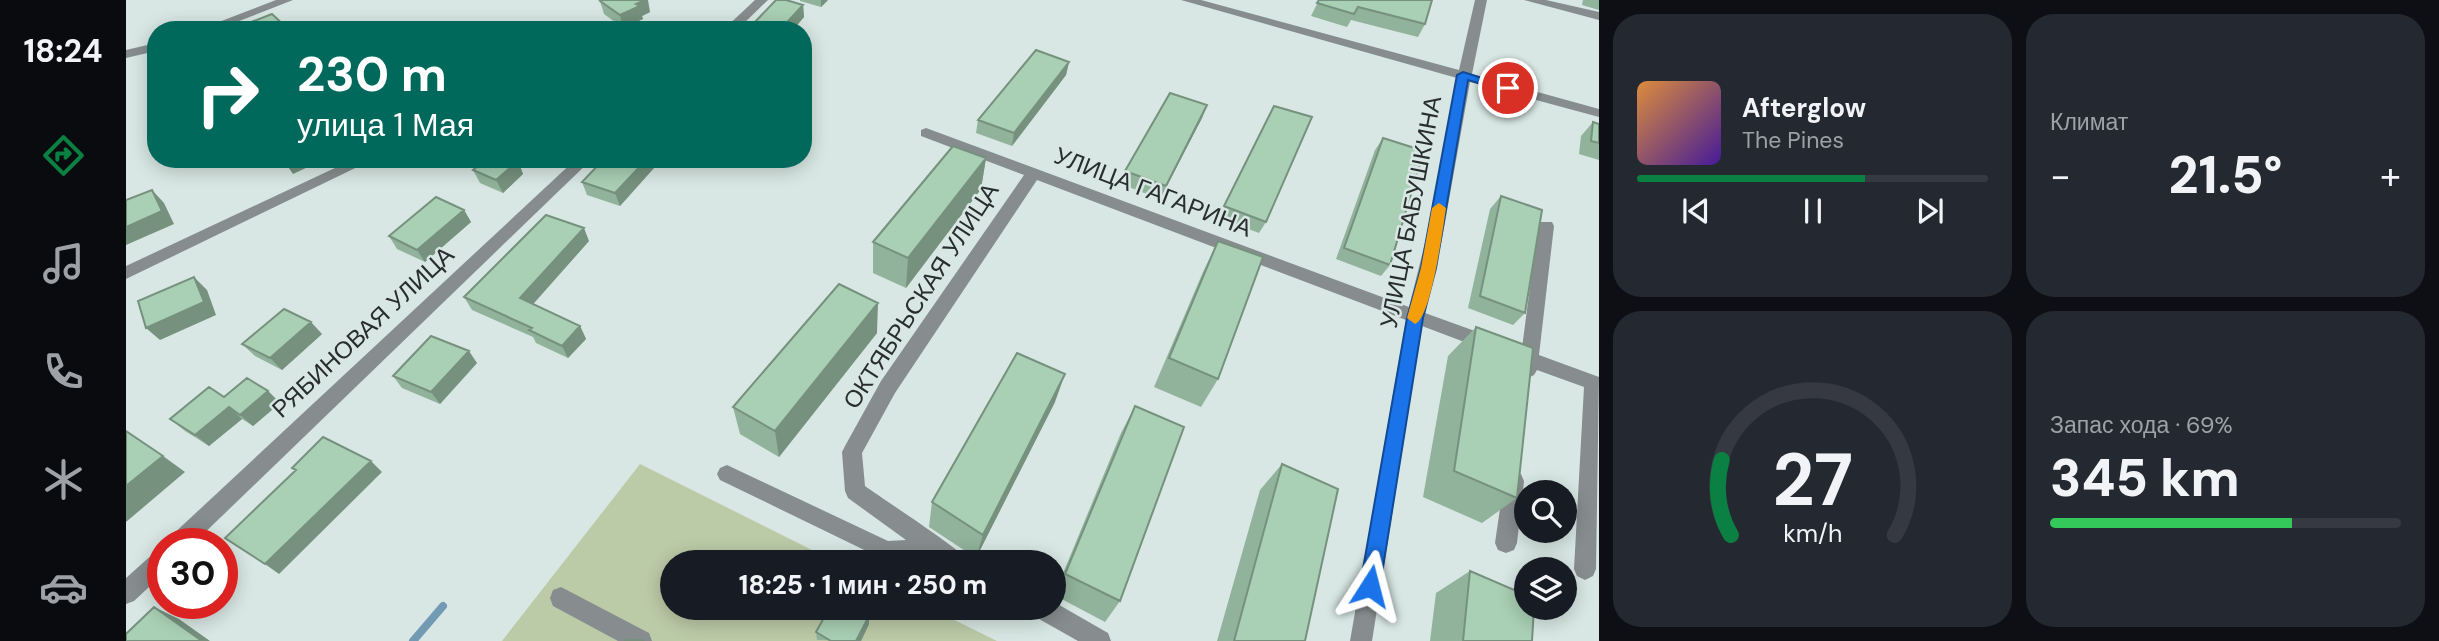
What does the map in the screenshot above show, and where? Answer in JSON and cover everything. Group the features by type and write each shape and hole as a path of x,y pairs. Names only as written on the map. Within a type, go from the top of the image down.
{"street":[{"path":"229,21 286,0"},
{"path":"739,21 762,0"},
{"path":"1187,0 1599,113"},
{"name":"УЛИЦА БАБУШКИНА","path":"1361,641 1415,318 1429,268 1463,75 1481,0"},
{"path":"1530,0 1599,16"},
{"path":"126,54 147,49"},
{"name":"УЛИЦА ГАГАРИНА","path":"926,133 1596,384"},
{"path":"126,273 348,168"},
{"name":"РЯБИНОВАЯ УЛИЦА","path":"195,528 575,168"},
{"name":"ОКТЯБРЬСКАЯ УЛИЦА","path":"936,549 855,491 852,452 888,387 1034,173"},
{"path":"1526,386 1546,226"},
{"path":"1585,569 1596,384"},
{"path":"1506,543 1516,465"},
{"path":"727,474 887,551 936,549"},
{"path":"126,593 147,574"},
{"path":"561,598 641,641"},
{"path":"1063,620 1100,641"}],"green space":[{"path":"640,464 812,550 660,550 660,620 954,620 997,641 502,641"}],"building":[{"path":"645,0 636,4 640,6 620,15 600,1"},
{"path":"776,0 803,5 788,21 756,21"},
{"path":"1319,0 1432,0 1425,24 1358,7 1354,14 1317,3"},
{"path":"272,14 279,21 254,21"},
{"path":"1036,50 1069,62 1014,133 978,120"},
{"path":"1170,93 1207,105 1166,186 1125,171"},
{"path":"1274,106 1312,117 1266,222 1224,206"},
{"path":"1593,122 1599,124 1599,143 1591,141"},
{"path":"1383,138 1424,151 1390,265 1344,248"},
{"path":"953,146 986,158 908,258 873,242"},
{"path":"475,168 510,168 496,180 473,170"},
{"path":"595,168 639,168 615,193 582,182"},
{"path":"152,190 162,211 126,227 126,200"},
{"path":"1501,196 1542,210 1525,313 1480,296"},
{"path":"436,197 464,210 417,250 389,236"},
{"path":"546,215 584,228 520,298 580,326 562,346 529,330 532,328 464,297"},
{"path":"1218,241 1263,257 1218,379 1169,358"},
{"path":"194,277 204,302 146,328 138,301"},
{"path":"839,284 878,303 775,431 733,407"},
{"path":"284,309 311,322 270,358 242,344"},
{"path":"1476,327 1533,348 1519,480 1514,480 1514,497 1454,471"},
{"path":"431,336 469,351 431,392 393,376"},
{"path":"1017,353 1065,374 983,535 932,502"},
{"path":"247,378 268,391 240,415 229,407 195,435 170,419 209,387 224,397"},
{"path":"1135,406 1184,427 1120,601 1066,574"},
{"path":"126,431 163,456 126,486"},
{"path":"323,437 371,461 265,564 238,546 238,528 235,528 296,470 292,468"},
{"path":"1282,464 1338,489 1305,641 1234,641"},
{"path":"1470,571 1514,590 1514,620 1533,620 1532,641 1463,641"},
{"path":"147,614 147,619 171,619 202,641 126,641 126,634"},
{"path":"823,620 867,620 856,641 831,641 816,632"}],"waterway":[{"path":"413,641 443,606"}],"slow traffic":[{"path":"1415,318 1429,268 1439,208"}],"route":[{"path":"1370,586 1415,318 1429,268 1463,75 1508,88"}]}
